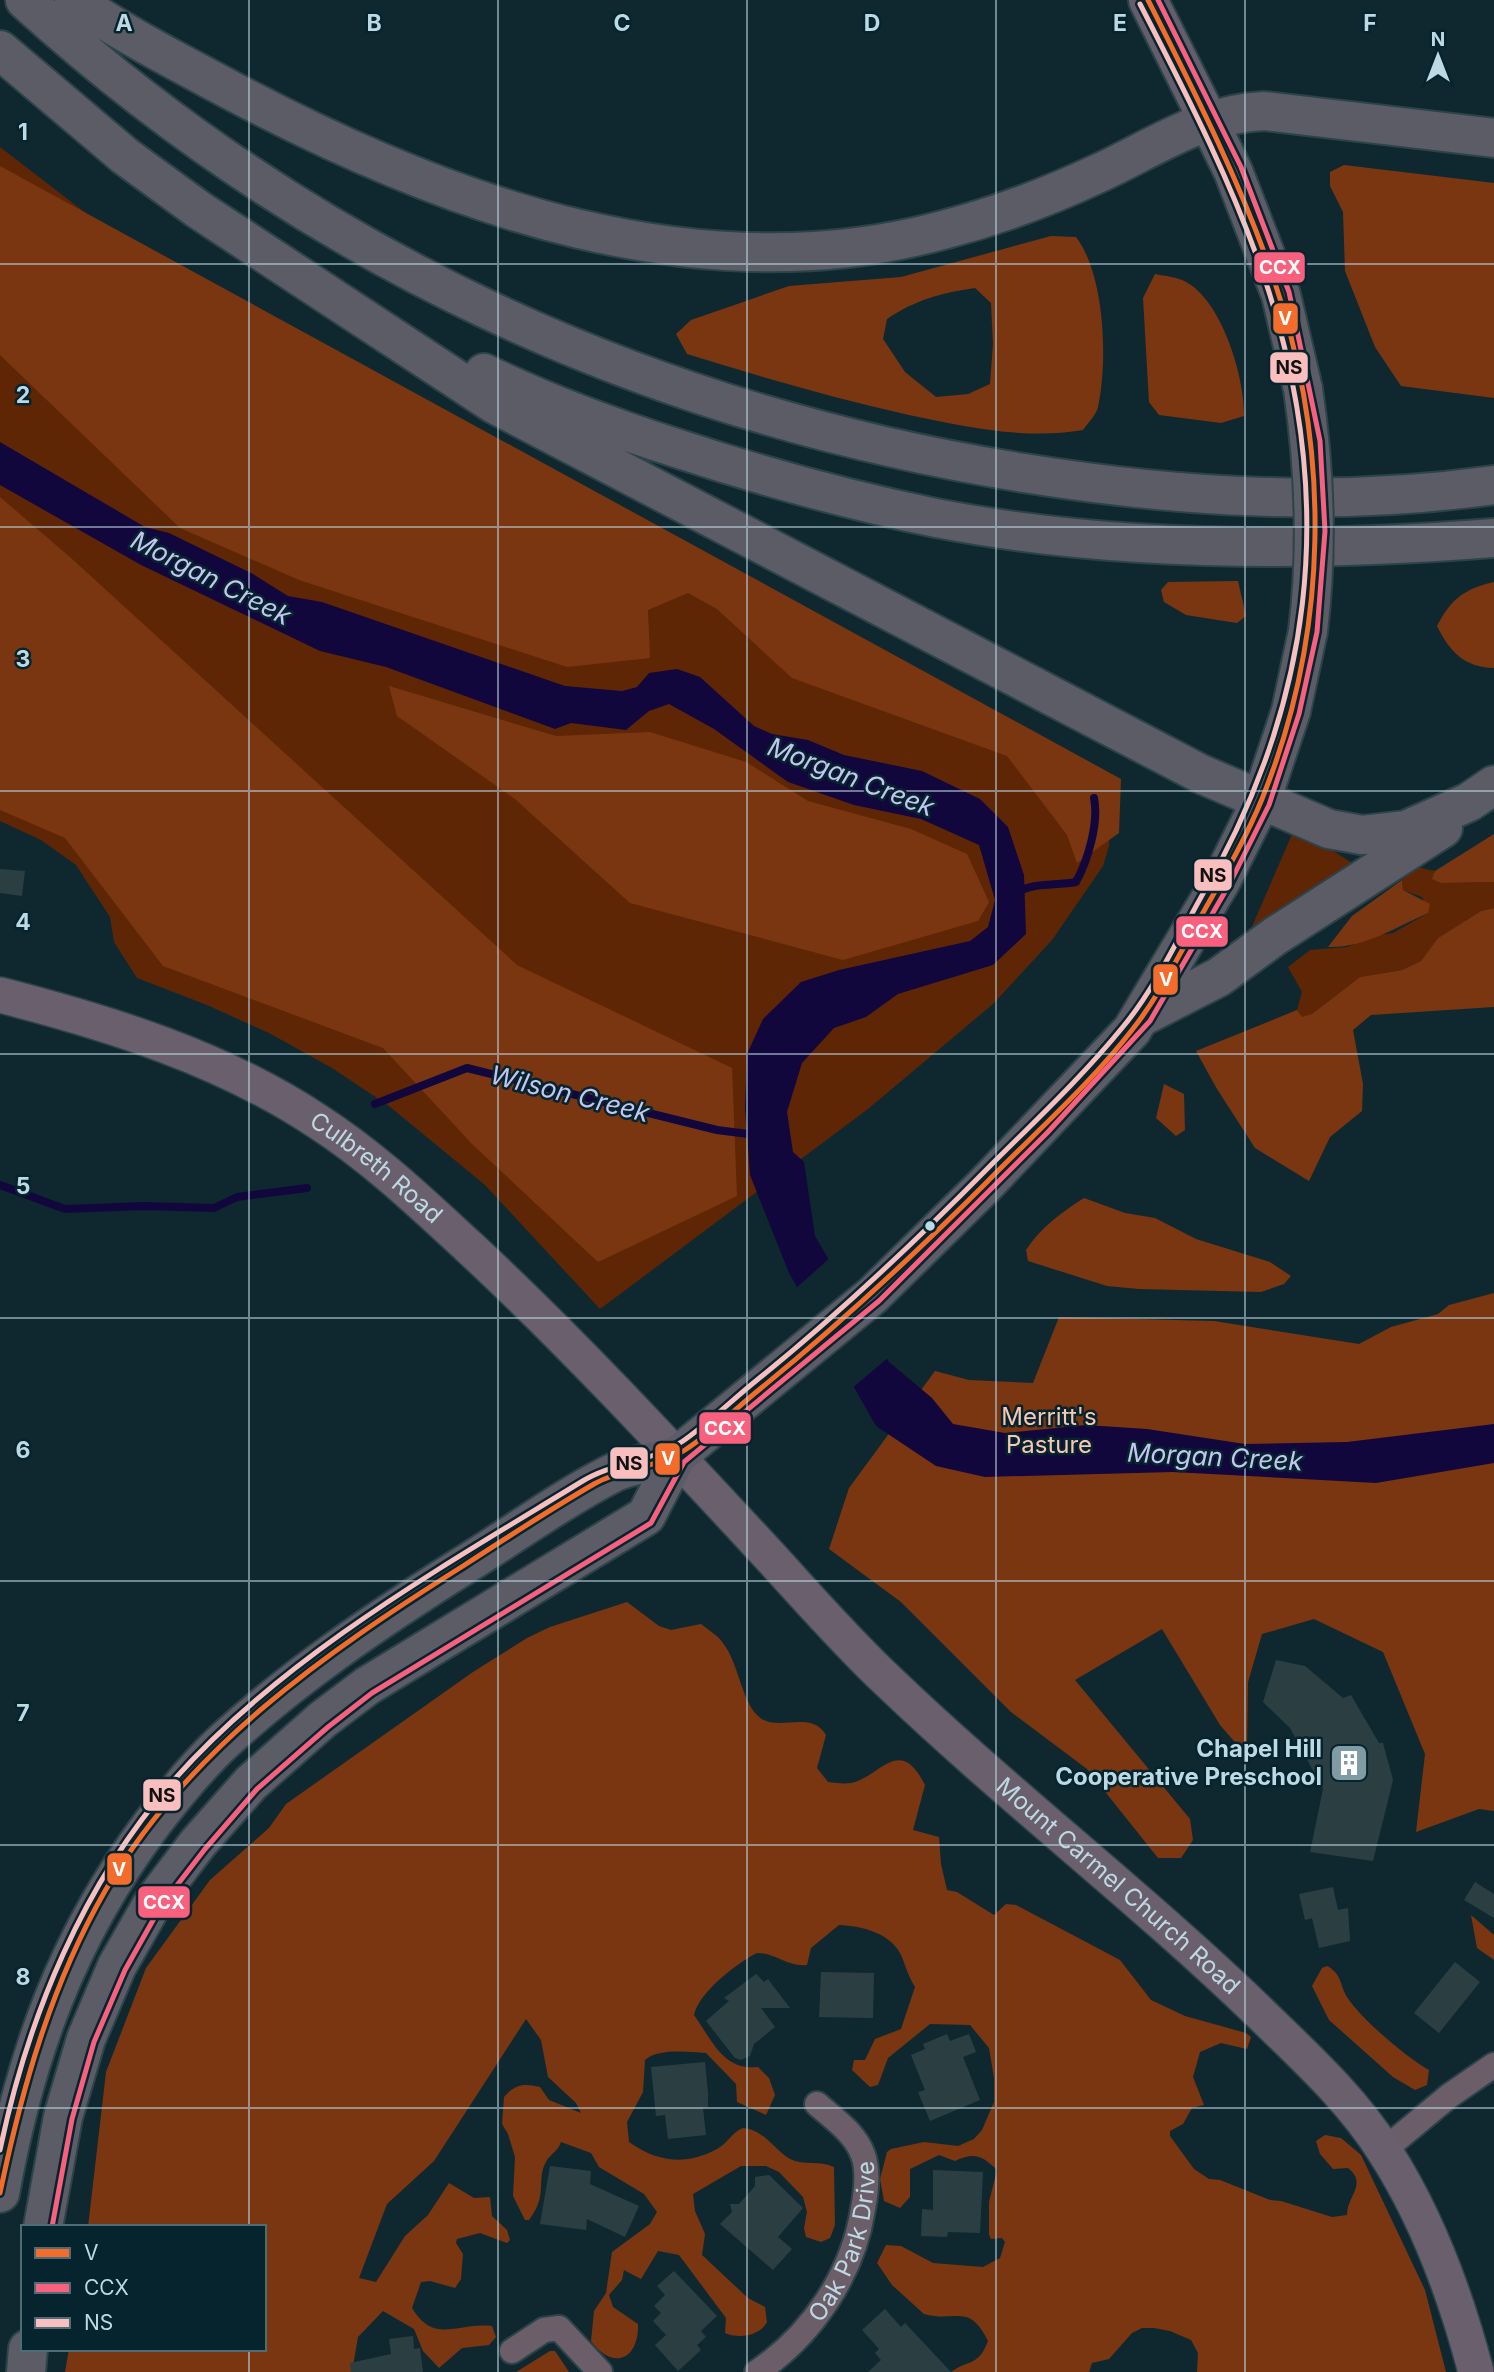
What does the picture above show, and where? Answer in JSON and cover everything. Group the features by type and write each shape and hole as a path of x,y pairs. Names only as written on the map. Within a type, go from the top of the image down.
{"highway":[{"path":"25,0 132,91 224,160 364,247 475,306 617,368 796,425 942,460 1110,487 1252,498 1328,499 1443,492 1494,485"},
{"path":"74,0 301,127 437,185 538,220 600,235 695,249 769,252 850,248 939,232 1009,211 1097,174 1208,120 1264,111 1494,138"},
{"path":"0,50 125,156 199,210 494,404 1201,774 1329,829 1362,835 1406,830 1482,794"},
{"path":"43,2225 63,2117 86,2039 130,1944 154,1901 198,1843 251,1783 322,1720 367,1686 646,1516 677,1457 855,1311 1041,1126 1143,1016 1221,881 1261,801 1291,711 1308,631 1316,530 1314,472 1303,388 1282,295 1233,171 1208,120"},
{"path":"324,290 504,383 621,430 815,490 938,518 1066,536 1291,548 1494,538"},
{"path":"1143,1016 1219,977 1275,936 1445,827 1482,794"},
{"path":"0,2193 12,2126 29,2063 53,1995 85,1926 124,1862 173,1796 222,1742 292,1683 388,1614 613,1472 677,1457"},
{"path":"26,2372 28,2351"}],"main road":[{"path":"1148,0 1208,120"},
{"name":"Culbreth Road","path":"0,995 90,1017 201,1060 318,1122 379,1165 510,1285 677,1457"},
{"name":"Mount Carmel Church Road","path":"677,1457 882,1676 959,1748 1182,1938 1326,2078 1384,2150 1431,2237 1464,2326 1476,2372"}],"street":[{"path":"1384,2150 1449,2096 1494,2065"},
{"name":"Oak Park Drive","path":"757,2372 787,2364 848,2265 860,2231 866,2191 864,2156 853,2136 817,2104"},
{"path":"512,2351 544,2330 559,2329 594,2366"}],"shaded area":[{"path":"0,147 100,224 793,622 1110,817 1109,846 1103,866 1052,940 993,1004 868,1109 600,1309 485,1185 389,1106 332,1068 269,1033 137,978 114,942 110,917 76,865 41,840 0,821"},
{"path":"1299,829 1352,863 1251,929 1293,832"},
{"path":"1416,867 1435,871 1433,879 1441,883 1494,882 1494,908 1481,911 1438,938 1421,961 1402,970 1360,977 1312,1014 1302,1018 1297,1010 1302,992 1288,967 1310,950 1347,947 1374,936 1393,933 1428,913 1422,897 1403,890 1402,880"}],"green space":[{"path":"1344,165 1494,183 1494,398 1401,386 1375,347 1345,271 1343,212 1330,186 1330,172"},
{"path":"0,166 1121,779 1119,833 1077,863 1067,835 1007,756 792,678 717,609 688,593 648,610 650,658 567,667 299,580 180,528 0,355"},
{"path":"1051,236 1076,237 1086,253 1093,273 1102,319 1103,366 1098,407 1094,416 1083,430 1061,433 1018,433 952,424 797,387 687,354 676,334 691,320 789,286 901,277","holes":["975,288 991,303 993,344 990,384 968,394 936,397 905,372 883,339 887,319 929,298"]},
{"path":"1155,274 1186,282 1199,292 1210,306 1236,362 1244,416 1221,423 1159,415 1149,402 1143,298"},
{"path":"0,497 71,558 517,965 732,1068 737,1196 598,1262 472,1144 383,1048 163,966 65,838 0,810"},
{"path":"1238,581 1246,616 1237,623 1186,615 1164,602 1161,590 1168,582"},
{"path":"1494,582 1494,668 1474,665 1459,656 1437,626 1459,596"},
{"path":"389,686 556,736 650,732 746,762 808,801 911,829 967,854 989,902 978,921 843,960 630,903 515,799 397,716"},
{"path":"1494,834 1494,882 1441,883 1432,879 1435,871"},
{"path":"1402,880 1403,890 1430,904 1428,913 1367,940 1328,947 1352,916"},
{"path":"1494,908 1494,1007 1371,1015 1353,1030 1363,1084 1362,1111 1330,1137 1309,1181 1255,1148 1196,1051 1297,1010 1302,1017 1312,1014 1360,977 1402,970 1421,961 1438,938 1481,911"},
{"path":"1164,1084 1184,1094 1185,1130 1176,1136 1156,1118"},
{"path":"1084,1198 1125,1213 1155,1218 1196,1239 1270,1262 1291,1276 1284,1284 1261,1292 1139,1289 1107,1286 1028,1261 1026,1250 1038,1235"},
{"name":"Merritt's Pasture","path":"1494,1293 1494,1811 1479,1809 1416,1832 1425,1754 1383,1652 1314,1619 1262,1634 1248,1682 1247,1756 1220,1725 1162,1629 1075,1680 1190,1819 1193,1840 1181,1858 1158,1858 1087,1769 1011,1712 901,1602 829,1549 849,1488 935,1371 969,1380 1033,1383 1059,1317 1214,1321 1359,1344 1391,1327 1438,1314 1449,1305"},
{"path":"627,1602 659,1626 671,1630 701,1624 723,1642 757,1715 774,1723 811,1723 826,1735 817,1768 828,1782 851,1783 898,1760 907,1762 916,1770 925,1785 913,1830 939,1837 947,1890 957,1892 994,1915 1006,1904 1016,1905 1120,1960 1151,2000 1185,2016 1246,2033 1251,2037 1247,2049 1221,2043 1200,2052 1193,2077 1204,2105 1192,2108 1183,2124 1170,2131 1170,2136 1194,2169 1209,2179 1220,2180 1270,2200 1332,2217 1347,2215 1356,2179 1348,2168 1333,2169 1320,2154 1316,2141 1325,2135 1341,2138 1361,2155 1425,2290 1446,2372 1197,2372 1198,2353 1191,2340 1170,2331 1142,2328 1132,2333 1109,2359 1092,2363 1089,2372 951,2372 981,2355 988,2341 981,2329 968,2318 924,2314 892,2285 877,2263 886,2245 901,2246 933,2263 983,2267 1000,2258 1005,2242 1002,2238 991,2239 989,2235 989,2202 997,2170 978,2156 967,2156 955,2161 939,2155 910,2169 910,2197 900,2208 884,2201 880,2179 887,2152 891,2149 924,2142 958,2146 974,2139 982,2130 994,2102 994,2078 989,2048 970,2025 930,2024 888,2058 878,2085 870,2087 852,2070 854,2060 865,2060 875,2039 901,2029 915,1987 902,1957 891,1942 866,1929 839,1925 811,1948 807,1965 793,1964 757,1953 720,1979 697,2006 694,2015 727,2059 746,2067 758,2067 769,2078 775,2095 766,2115 737,2102 736,2084 706,2053 674,2052 658,2054 645,2060 643,2092 627,2122 629,2142 661,2157 683,2160 694,2158 721,2147 743,2128 757,2132 790,2159 834,2167 835,2225 830,2238 821,2242 806,2237 804,2228 807,2212 803,2197 779,2172 766,2166 741,2166 693,2194 695,2211 705,2234 702,2255 748,2298 765,2307 767,2322 754,2333 742,2336 725,2333 726,2318 679,2255 658,2251 641,2279 624,2270 622,2280 609,2295 613,2307 638,2324 634,2346 629,2353 616,2358 608,2356 591,2341 594,2311 606,2293 612,2252 650,2224 657,2212 644,2194 599,2167 591,2153 561,2142 544,2167 539,2202 535,2211 529,2220 525,2220 513,2196 515,2157 502,2124 504,2097 516,2087 540,2087 549,2100 581,2113 576,2103 548,2077 541,2040 526,2019 434,2161 387,2204 359,2278 376,2282 405,2236 428,2215 449,2183 474,2198 490,2197 492,2216 507,2230 510,2240 507,2243 480,2233 457,2239 456,2243 463,2254 461,2279 455,2288 430,2281 421,2282 412,2308 420,2319 438,2329 492,2326 496,2337 489,2345 462,2348 439,2368 423,2351 414,2329 383,2311 358,2337 352,2372 65,2372 69,2351 266,2351 266,2225 88,2225 106,2072 146,1968 210,1880 269,1828 286,1804 473,1672 527,1638 550,1627"},
{"path":"1471,1915 1494,1935 1494,1960 1477,1948"},
{"path":"1327,1966 1338,1976 1347,1997 1362,2016 1397,2047 1429,2070 1427,2085 1415,2090 1393,2077 1329,2020 1312,1986 1322,1968"},
{"path":"550,2351 555,2351 569,2372 516,2372"}],"water":[{"name":"Morgan Creek","path":"0,442 145,527 169,533 253,574 288,596 322,602 565,686 622,691 637,687 649,673 677,669 700,677 754,726 772,734 808,740 844,755 922,771 980,799 1008,827 1024,875 1026,934 993,965 898,994 866,1017 834,1028 802,1063 787,1112 793,1152 804,1162 815,1236 889,1362 932,1398 953,1424 1005,1433 1086,1425 1147,1429 1245,1444 1347,1442 1494,1424 1494,1463 1376,1483 1173,1472 985,1477 936,1466 876,1426 789,1273 750,1175 745,1108 747,1054 763,1019 801,982 839,970 970,941 988,927 995,900 979,845 921,819 854,805 788,782 714,729 669,704 649,711 626,730 571,723 555,729 386,667 320,651 141,565 0,485"}],"pier":[{"path":"831,1257 890,1356 851,1389 794,1290"}],"building":[{"path":"0,869 25,871 22,896 0,893"},
{"name":"Chapel Hill Cooperative Preschool","path":"1276,1660 1305,1666 1343,1698 1351,1695 1379,1743 1383,1743 1393,1780 1373,1861 1310,1852 1323,1789 1290,1728 1263,1702"},
{"path":"1475,1882 1494,1894 1494,1918 1464,1900"},
{"path":"1333,1887 1338,1910 1348,1908 1350,1941 1319,1948 1312,1918 1305,1920 1299,1894"},
{"path":"1455,1962 1480,1982 1439,2033 1414,2013"},
{"path":"821,1972 874,1973 873,2018 819,2017"},
{"path":"756,1974 764,1982 768,1979 790,2008 761,2008 775,2027 754,2044 750,2056 741,2060 735,2058 706,2021 729,2001 724,1998"},
{"path":"947,2034 950,2041 969,2034 976,2052 963,2057 980,2100 930,2121 918,2092 925,2090 911,2055 925,2049 923,2044"},
{"path":"705,2062 708,2107 703,2108 706,2135 668,2139 665,2115 656,2116 651,2067"},
{"path":"550,2166 591,2171 590,2184 639,2206 625,2237 587,2219 586,2230 540,2224"},
{"path":"933,2170 983,2172 980,2233 948,2232 947,2237 921,2236 922,2209 933,2210"},
{"path":"769,2175 803,2208 778,2237 792,2249 773,2270 720,2224 732,2212 730,2204 739,2204 755,2186 755,2177"},
{"path":"674,2271 717,2316 701,2331 706,2337 697,2345 701,2350 678,2371 655,2345 666,2335 653,2321 661,2313 654,2306 665,2295 657,2286"},
{"path":"885,2309 901,2327 905,2323 951,2372 868,2372 881,2360 875,2353 879,2349 862,2330"},
{"path":"413,2336 414,2349 420,2348 423,2372 351,2372 350,2363 391,2354 389,2339"}],"waterway":[{"path":"1016,893 1037,886 1076,882 1091,841 1095,819 1094,798"},
{"name":"Wilson Creek","path":"375,1104 467,1068 717,1130 756,1135"},
{"name":"Wilson Creek","path":"0,1185 65,1209 144,1206 214,1208 237,1197 307,1188"}],"transit line":[{"name":"V","path":"0,2193 40,2038 69,1963 105,1891 139,1840 177,1792 219,1748 264,1707 361,1633 594,1484 616,1474 663,1461 685,1450 714,1429 848,1314 960,1209 1062,1108 1116,1049 1161,987 1235,856 1262,799 1284,736 1300,672 1311,607 1315,541 1313,475 1306,409 1293,344 1274,280 1232,173 1148,0"},
{"name":"CCX","path":"52,2225 72,2119 94,2042 125,1970 161,1906 205,1849 257,1789 372,1693 651,1523 684,1462 879,1301 1047,1133 1150,1021 1229,885 1269,805 1299,714 1317,632 1325,531 1320,441 1289,292 1241,167 1158,0"},
{"name":"NS","path":"0,2150 26,2050 43,2002 86,1908 141,1821 173,1781 216,1736 313,1654 366,1617 593,1475 658,1453 683,1441 787,1355 905,1250 1091,1064 1144,998 1200,899 1238,826 1268,753 1289,678 1302,603 1307,527 1303,450 1290,372 1269,292 1256,255 1210,145 1140,4"}],"place":[{"name":"Chapel Hill Cooperative Preschool","path":"1349,1763"}]}
